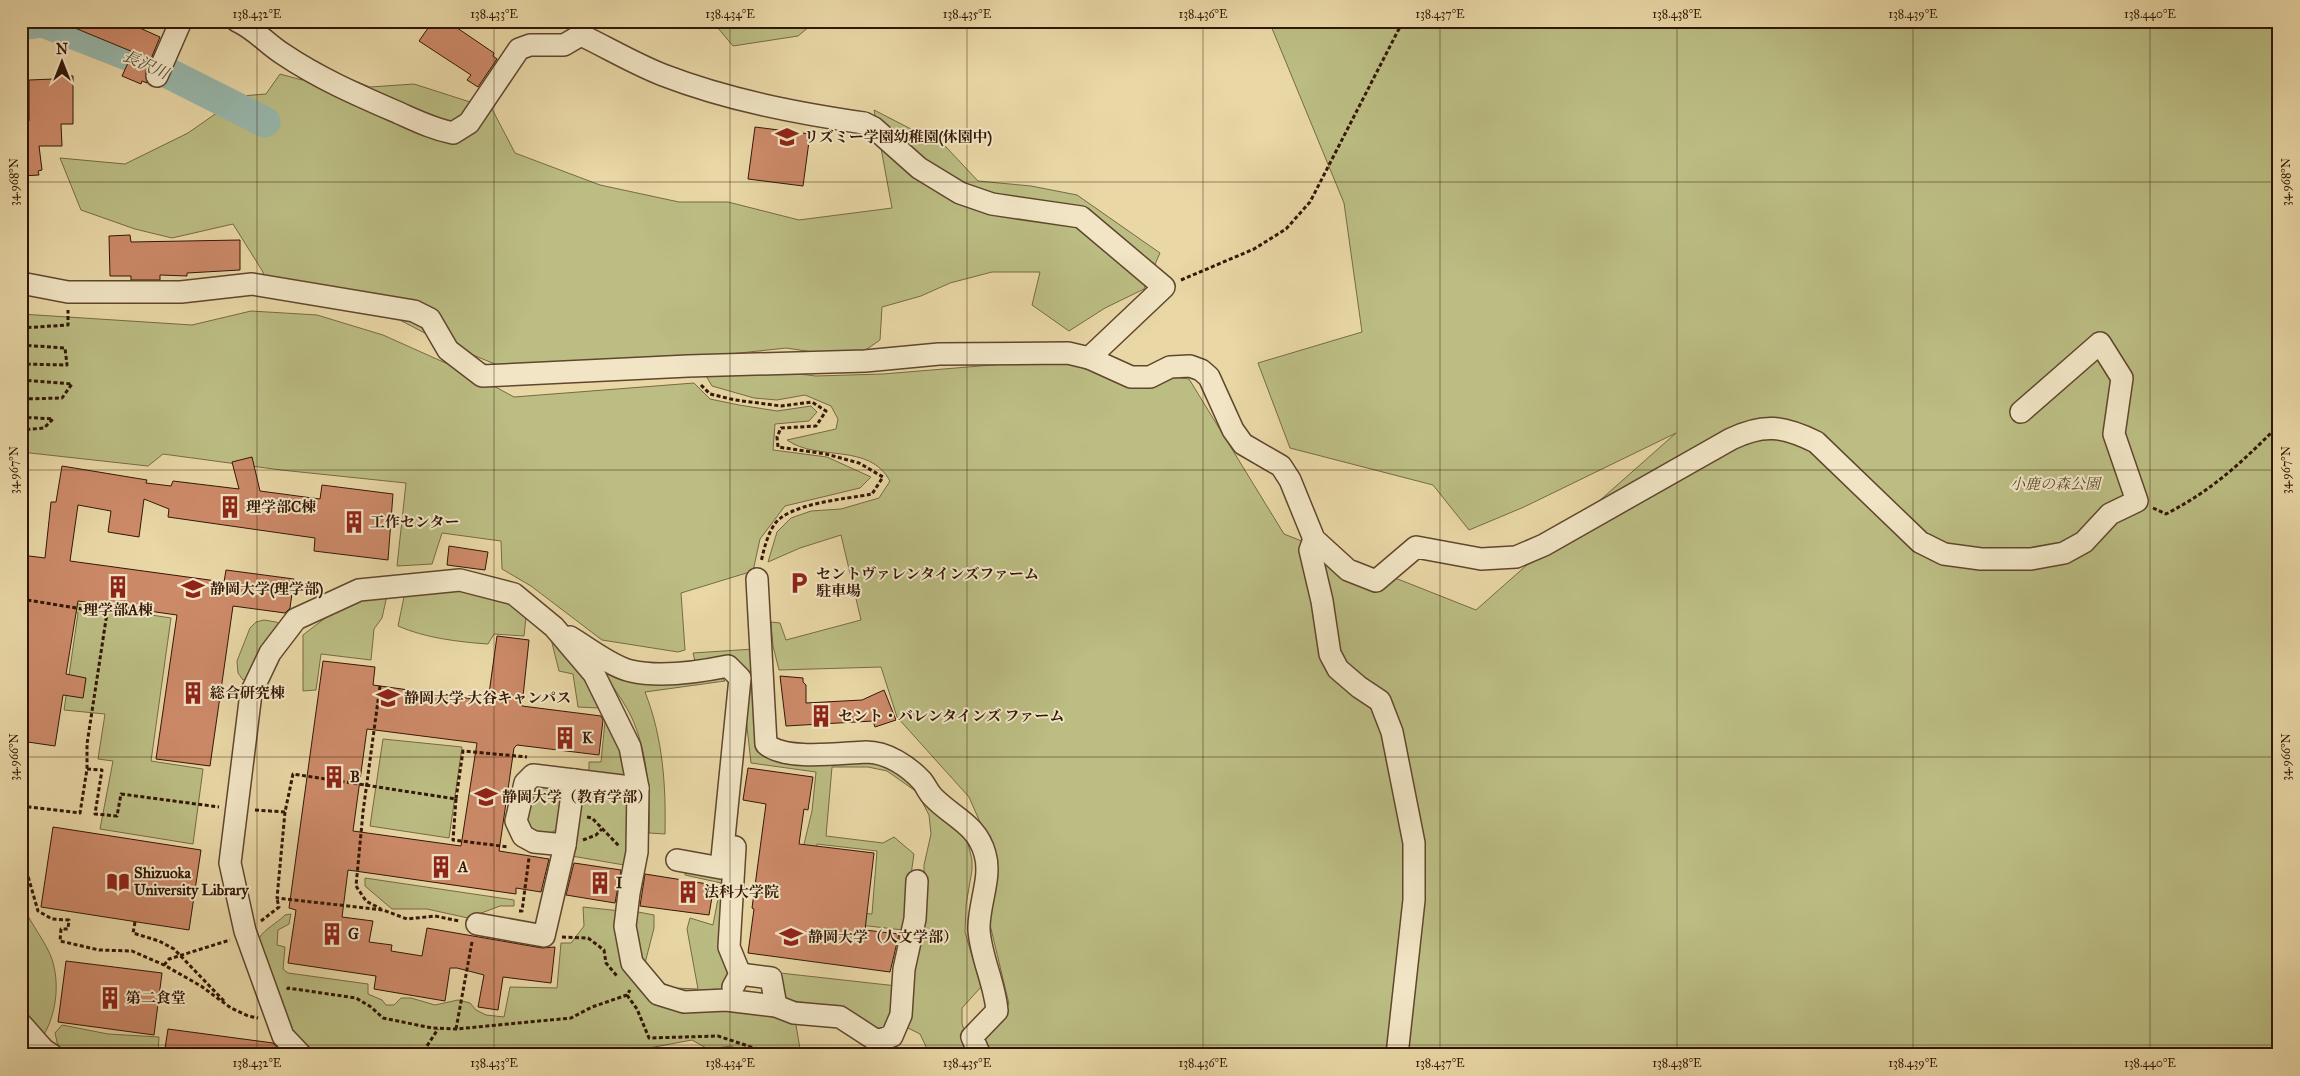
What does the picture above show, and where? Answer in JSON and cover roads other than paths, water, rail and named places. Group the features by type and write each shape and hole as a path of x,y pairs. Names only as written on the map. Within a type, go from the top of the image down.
{"street":[{"path":"160,70 181,21"},
{"path":"237,21 262,36 282,53 336,84 434,130 453,133 469,123 519,49 530,45 564,45 581,35 663,75 727,95 772,107 864,123 874,128 920,168 960,194 992,204 1081,217 1164,287 1089,358"},
{"path":"21,283 68,292 181,292 252,284 414,311 430,318 448,350 482,376 688,366 865,361 939,354 1068,353 1089,358 1130,377 1142,378 1170,367 1190,366 1201,370 1209,378 1233,430 1243,444 1280,466 1290,480 1314,539 1348,570 1376,581 1416,547 1481,559 1516,557 1544,545 1751,429 1777,427 1797,432 1816,442 1920,542 1944,554 1981,559 2031,559 2064,553 2084,542 2110,514 2137,501 2114,434 2122,378 2100,343 2021,412"},
{"path":"1314,539 1310,550 1322,601 1330,654 1338,669 1359,687 1380,701 1392,732 1414,843 1414,900 1398,1055"},
{"path":"757,579 766,744 773,750 788,754 877,752 899,762 921,781 933,797 970,826 985,852 987,864 979,928 982,956 997,1011 972,1037 980,1055"},
{"path":"301,1055 283,1036 245,931 230,863 251,693 270,653 296,619 359,590 460,580 514,594 554,627 630,671 664,674 728,666 740,678 721,868 677,860"},
{"path":"554,627 594,674 630,747 638,788 637,852 625,926 632,963 658,994 684,1002 726,1000 776,1006 794,1013 840,1017 877,1041 892,1036 901,1015 904,969 915,919 917,881"},
{"path":"726,1000 740,974 730,947 740,780 747,741 738,690"},
{"path":"564,845 534,842 523,836 516,821 524,783 533,775 638,788"},
{"path":"477,924 544,936 564,845 574,780"},
{"path":"740,974 771,978 776,1006"},
{"path":"21,1024 44,1050 52,1055"}],"waterway":[{"name":"長沢川","path":"21,25 43,22 148,63 265,122"}],"place":[{"name":"リズミー学園幼稚園(休園中)","path":"787,137"},
{"name":"理学部C棟","path":"230,507"},
{"name":"工作センター","path":"354,522"},
{"name":"セントヴァレンタインズファーム 駐車場","path":"799,583"},
{"name":"理学部A棟","path":"118,587"},
{"name":"静岡大学(理学部)","path":"193,589"},
{"name":"総合研究棟","path":"193,693"},
{"name":"静岡大学 大谷キャンパス","path":"388,698"},
{"name":"セント・バレンタインズ ファーム","path":"821,716"},
{"name":"K","path":"565,738"},
{"name":"B","path":"334,777"},
{"name":"静岡大学（教育学部）","path":"486,797"},
{"name":"A","path":"441,867"},
{"name":"Shizuoka University Library","path":"118,882"},
{"name":"I","path":"600,883"},
{"name":"法科大学院","path":"688,892"},
{"name":"G","path":"332,934"},
{"name":"静岡大学（人文学部）","path":"791,937"},
{"name":"第二食堂","path":"110,998"}],"park label":[{"name":"小鹿の森公園","path":"2055,484"}]}
